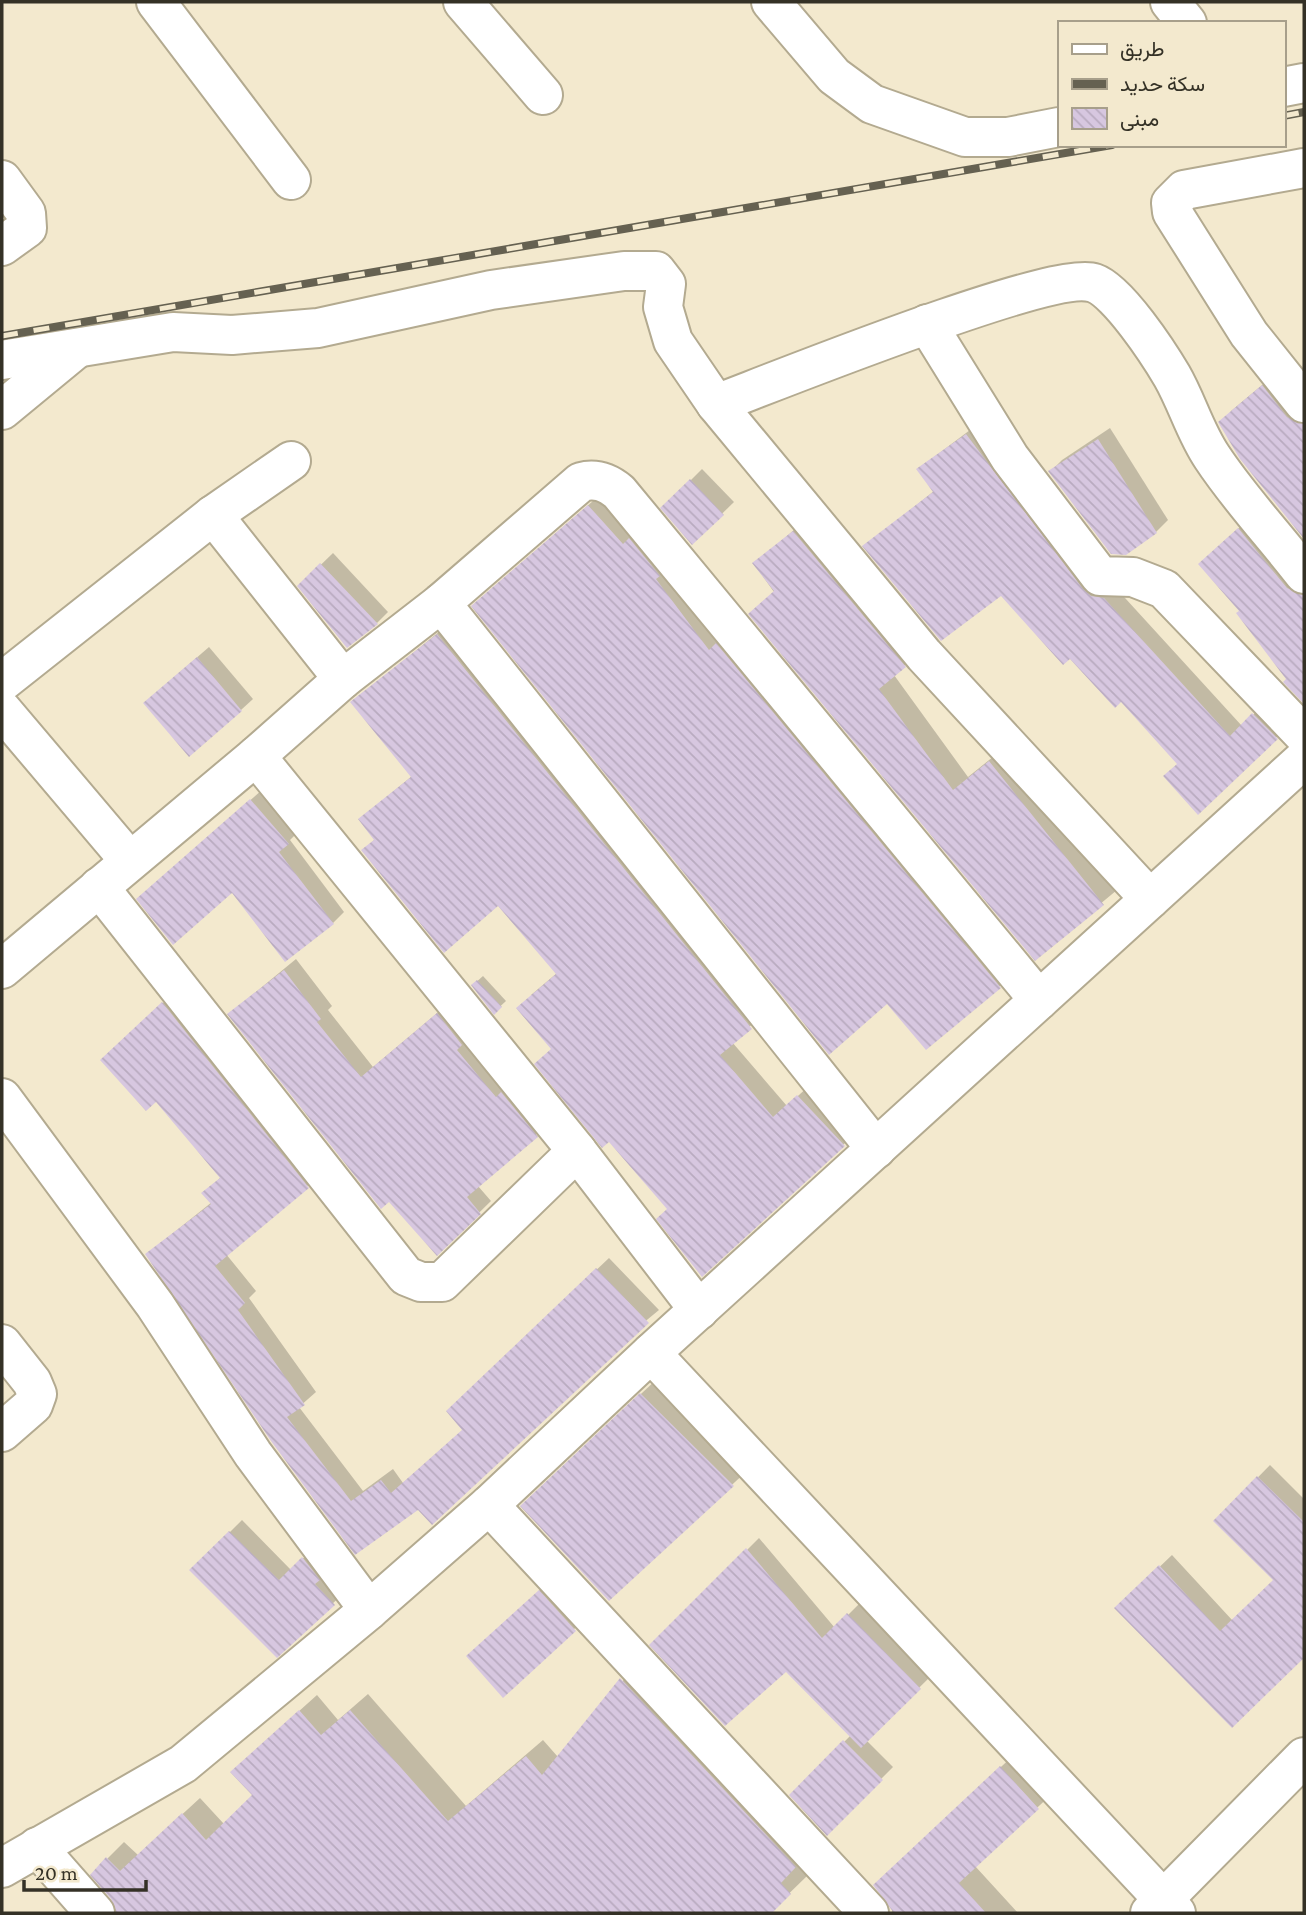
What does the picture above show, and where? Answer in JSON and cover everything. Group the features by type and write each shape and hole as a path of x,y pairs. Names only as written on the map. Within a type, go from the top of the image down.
{"street":[{"path":"156,2 291,180"},
{"path":"463,2 542,95"},
{"path":"771,2 834,76 872,104 965,137 1008,137 1058,127"},
{"path":"1170,2 1185,21"},
{"path":"1285,87 1304,83"},
{"path":"1304,168 1184,190 1171,203 1172,212 1249,334 1304,403"},
{"path":"2,180 26,213 26,228 2,246"},
{"path":"2,360 173,332 232,335 318,328 491,290 624,271 656,271 666,284 663,307 673,341 716,404 924,655 1150,899"},
{"path":"716,404 928,324 1038,291 1072,283 1094,283 1113,296 1136,326 1171,375 1211,456 1304,574"},
{"path":"928,324 1010,458 1100,576 1133,577 1164,589 1304,735"},
{"path":"2,410 79,347"},
{"path":"2,682 212,515 290,461"},
{"path":"2,970 343,679 441,603 581,482 598,480 610,484 1039,1000"},
{"path":"212,515 343,679"},
{"path":"441,603 876,1149"},
{"path":"2,710 129,860"},
{"path":"256,756 577,1151 699,1310"},
{"path":"2,1868 183,1764 369,1611 489,1505 651,1353 1304,759"},
{"path":"99,887 406,1276 421,1282 442,1282 577,1151"},
{"path":"2,1098 155,1305 253,1454 369,1611"},
{"path":"2,1344 32,1382 37,1394 33,1405 2,1432"},
{"path":"651,1353 1163,1909 1304,1758"},
{"path":"489,1505 869,1913"},
{"path":"37,1847 95,1913"}],"building":[{"path":"1262,385 1287,417 1304,424 1304,539 1240,459 1218,422"},
{"path":"966,434 1083,589 1091,596 1104,598 1230,736 1252,713 1278,739 1198,815 1163,776 1177,764 1121,702 1115,708 1070,659 1063,665 1001,596 941,641 862,546 933,492 916,469"},
{"path":"1098,439 1157,533 1126,555 1111,554 1048,471"},
{"path":"690,479 724,515 692,545 660,508"},
{"path":"588,505 623,544 629,538 660,576 656,579 709,650 716,643 1001,988 926,1050 887,1004 829,1055 471,606"},
{"path":"1238,528 1287,588 1304,595 1304,704 1283,682 1286,679 1236,613 1239,611 1198,564"},
{"path":"793,531 906,667 879,689 953,790 989,761 1104,905 1035,961 748,614 774,591 752,563"},
{"path":"320,563 378,624 347,648 297,586"},
{"path":"437,634 752,1029 720,1055 773,1117 797,1095 845,1146 702,1277 656,1219 667,1209 609,1142 602,1148 534,1064 551,1049 516,1008 556,974 498,906 444,953 361,850 374,840 358,819 411,777 350,702"},
{"path":"197,657 242,711 189,757 143,703"},
{"path":"250,799 289,844 279,852 334,924 285,962 232,893 173,945 136,899"},
{"path":"284,970 321,1019 317,1022 361,1077 437,1013 462,1045 457,1050 496,1097 501,1092 538,1137 467,1197 481,1214 437,1256 389,1202 381,1209 227,1014"},
{"path":"477,980 502,1007 494,1015 471,985"},
{"path":"162,1002 309,1188 215,1266 245,1303 238,1310 305,1405 287,1417 351,1501 381,1480 391,1493 462,1430 446,1411 596,1268 649,1323 432,1525 418,1510 355,1555 271,1441 145,1254 211,1204 201,1193 220,1178 156,1102 146,1111 100,1060"},
{"path":"640,1393 734,1486 609,1601 520,1506"},
{"path":"1257,1476 1304,1522 1304,1658 1232,1728 1114,1608 1159,1565 1220,1631 1273,1580 1213,1521"},
{"path":"229,1531 279,1580 302,1557 320,1580 315,1584 335,1605 277,1658 189,1570"},
{"path":"746,1548 822,1638 847,1613 921,1689 861,1748 786,1672 725,1726 649,1645"},
{"path":"539,1590 576,1631 503,1698 466,1656"},
{"path":"620,1678 796,1867 781,1883 791,1894 772,1913 116,1913 111,1899 90,1875 106,1857 120,1871 182,1813 206,1840 252,1795 230,1772 299,1710 321,1735 350,1710 448,1821 526,1756 542,1775"},
{"path":"843,1740 883,1780 827,1836 789,1795"},
{"path":"1000,1766 1039,1809 959,1883 986,1913 894,1913 873,1885"}],"railway":[{"path":"1285,116 1304,112"},
{"path":"2,336 1100,147"}]}
